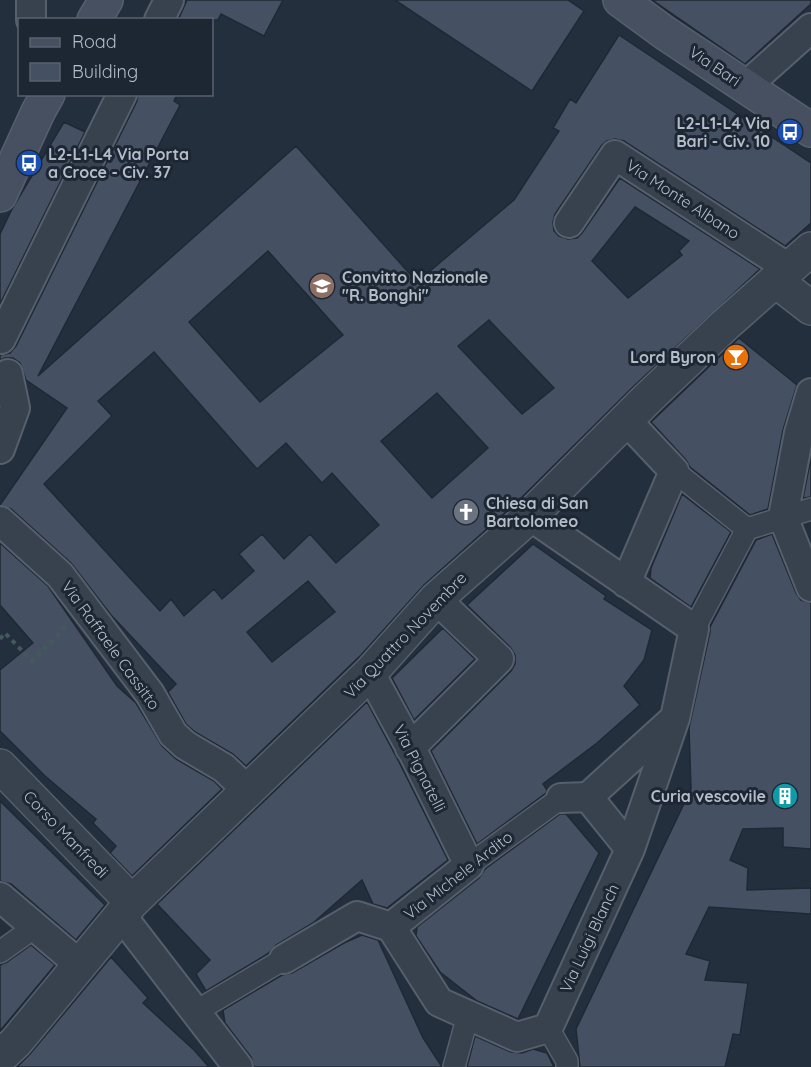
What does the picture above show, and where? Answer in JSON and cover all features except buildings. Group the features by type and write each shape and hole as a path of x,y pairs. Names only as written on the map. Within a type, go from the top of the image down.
{"main road":[{"path":"95,18 106,0"},
{"name":"Via Bari","path":"620,0 665,33 811,130"},
{"path":"0,195 41,100"}],"street":[{"path":"31,0 31,18"},
{"path":"160,18 169,0"},
{"path":"745,87 811,28"},
{"path":"1,339 121,96"},
{"name":"Via Monte Albano","path":"569,223 615,155 792,266"},
{"path":"792,266 811,308"},
{"name":"Via Quattro Novembre","path":"0,1058 127,909 370,673 436,599 530,516 724,325 792,266"},
{"path":"0,449 15,408 8,374"},
{"path":"811,393 799,433 783,517 811,587"},
{"path":"626,420 674,471 747,529"},
{"path":"626,583 674,471"},
{"path":"530,516 694,629 747,529 811,509"},
{"name":"Via Raffaele Cassitto","path":"0,521 60,575 150,694 172,734 185,745 224,768 248,791"},
{"path":"410,748 499,659 436,599"},
{"name":"Via Luigi Blanch","path":"548,1028 630,849 675,718 694,629"},
{"name":"Via Pignatelli","path":"370,673 469,865"},
{"path":"630,849 575,798 675,718"},
{"name":"Corso Manfredi","path":"0,766 127,909"},
{"name":"Via Michele Ardito","path":"195,1012 357,916 391,927 469,865 575,798"},
{"path":"0,897 80,965"},
{"path":"127,909 195,1012 223,1061"},
{"path":"0,951 35,927"},
{"path":"391,927 439,1002 518,1037 548,1028 567,1061 567,1067"},
{"path":"454,1067 468,1015"}],"path":[{"path":"0,639 5,633 32,661 84,608"}],"place":[{"name":"L2-L1-L4 Via Bari - Civ. 10","path":"790,132"},
{"name":"L2-L1-L4 Via Porta a Croce - Civ. 37","path":"29,163"},
{"name":"Convitto Nazionale \"R. Bonghi\"","path":"322,286"},
{"name":"Lord Byron","path":"736,357"},
{"name":"Chiesa di San Bartolomeo","path":"466,512"},
{"name":"Curia vescovile","path":"785,796"}]}
